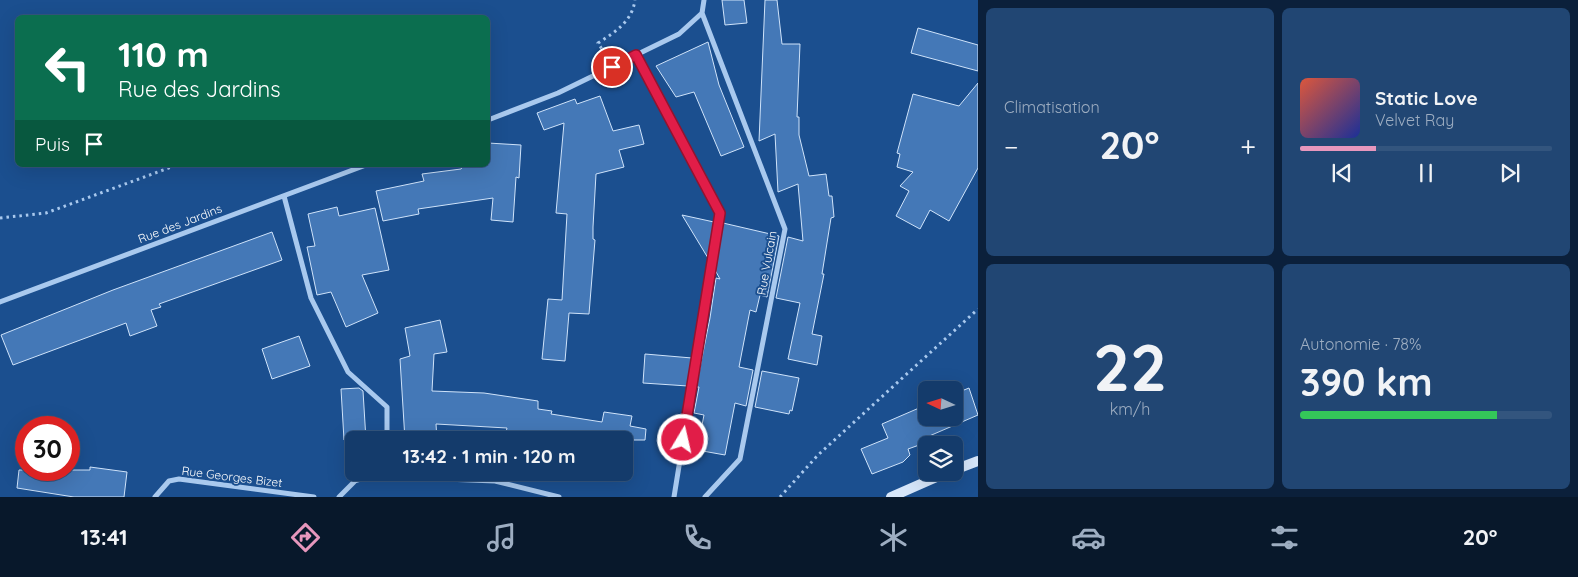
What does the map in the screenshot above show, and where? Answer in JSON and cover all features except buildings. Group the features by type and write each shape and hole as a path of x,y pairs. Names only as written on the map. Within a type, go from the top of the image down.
{"street":[{"name":"Rue Vulcain","path":"704,0 702,13 784,229 740,459 704,497"},
{"path":"490,119 558,93 679,34 702,13"},
{"path":"636,55 720,213 674,497"},
{"name":"Rue des Jardins","path":"0,302 361,167"},
{"path":"284,196 311,298 348,372 387,407 387,431"},
{"path":"963,467 978,461"},
{"name":"Rue Georges Bizet","path":"155,497 170,481 179,479 314,497"},
{"path":"339,497 355,481"},
{"path":"495,481 560,497"},
{"path":"891,497 927,481"}],"path":[{"path":"612,67 598,43 621,28 630,17 635,0"},
{"path":"0,218 46,212 171,167"},
{"path":"780,497 818,456 978,309"}],"route":[{"path":"612,67 636,55 720,213 683,440"}]}
